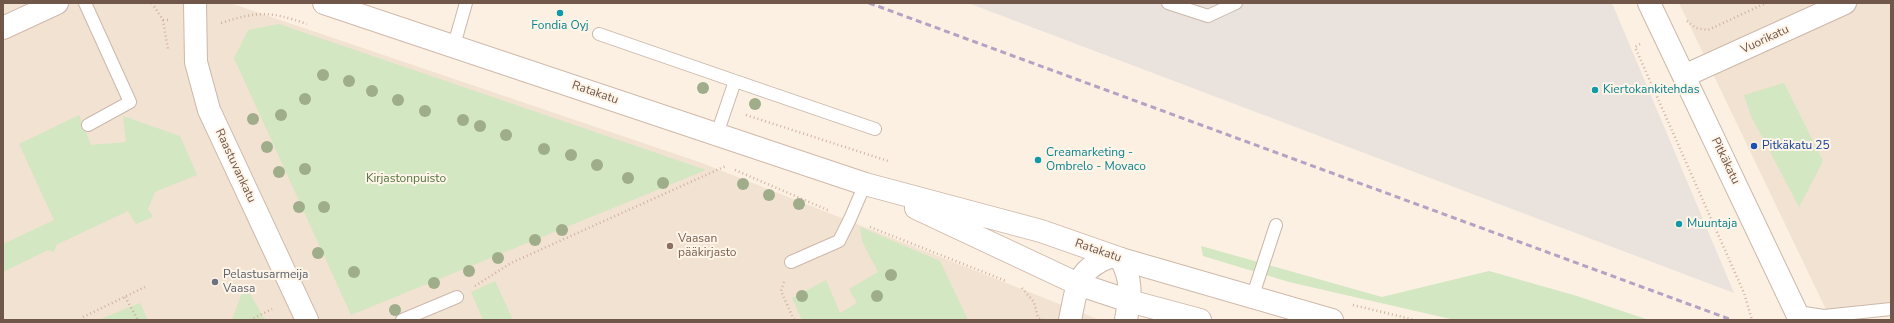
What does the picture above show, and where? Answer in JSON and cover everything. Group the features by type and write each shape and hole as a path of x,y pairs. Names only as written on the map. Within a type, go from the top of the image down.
{"main road":[{"path":"3,28 57,3"},
{"name":"Ratakatu","path":"324,3 454,45 865,184 1041,231 1117,258 1332,320"},
{"name":"Pitkäkatu","path":"1648,3 1798,316"},
{"name":"Vuorikatu","path":"1684,76 1845,3"},
{"name":"Raastuvankatu","path":"194,12 196,62 209,110 307,320"},
{"name":"Ratakatu","path":"865,184 1078,284 1128,311 1200,320"},
{"path":"1070,320 1078,284 1086,270 1097,262 1117,258 1127,272 1130,285 1128,311"}],"lane":[{"path":"85,3 130,102 88,125"},
{"path":"454,45 466,3"},
{"path":"1168,3 1208,16 1236,3"},
{"path":"599,34 875,129"},
{"path":"717,134 735,81"},
{"path":"791,262 838,241 850,219 865,184"},
{"path":"1252,298 1276,225"},
{"path":"402,320 457,297"},
{"path":"1798,316 1824,316 1891,309"}],"path":[{"path":"163,20 194,12 220,24 259,12 285,16 314,26"},
{"path":"720,164 850,219 1014,284"},
{"path":"457,297 511,263 726,166"},
{"path":"791,262 781,291 794,320"},
{"path":"83,317 145,287"},
{"path":"1021,287 1034,302 1038,319 1044,320"},
{"path":"125,297 138,320"},
{"path":"250,320 272,309"}],"shaded area":[{"path":"3,3 230,3 702,163 1100,320 3,320"},
{"path":"968,3 1612,3 1734,293"},
{"path":"1679,3 1891,3 1891,316 1831,320"}],"green space":[{"name":"Kirjastonpuisto","path":"279,24 706,170 351,315 234,58 248,30"},
{"path":"1784,83 1823,161 1799,207 1751,116 1744,95"},
{"path":"79,115 91,145 126,142 123,116 180,136 197,175 155,192 148,209 153,217 136,224 128,211 56,245 54,252 48,250 3,272 3,244 54,220 19,144"},
{"path":"860,227 940,261 968,320 802,320 792,298 826,280 840,313 857,303 849,289 878,272 862,241"},
{"path":"1201,246 1382,297 1489,271 1577,296 1649,320 1455,320 1289,282 1203,256"},
{"path":"495,281 513,320 483,320 471,292"},
{"path":"245,285 265,320 232,320"},
{"path":"140,303 148,320 98,320"}],"railway":[{"path":"869,3 1732,320"}],"place":[{"name":"Fondia Oyj","path":"560,13"},
{"name":"Kiertokankitehdas","path":"1595,90"},
{"name":"Pitkäkatu 25","path":"1754,146"},
{"name":"Creamarketing - Ombrelo - Movaco","path":"1038,160"},
{"name":"Muuntaja","path":"1679,224"},
{"name":"Vaasan pääkirjasto","path":"670,246"},
{"name":"Pelastusarmeija Vaasa","path":"215,282"}]}
